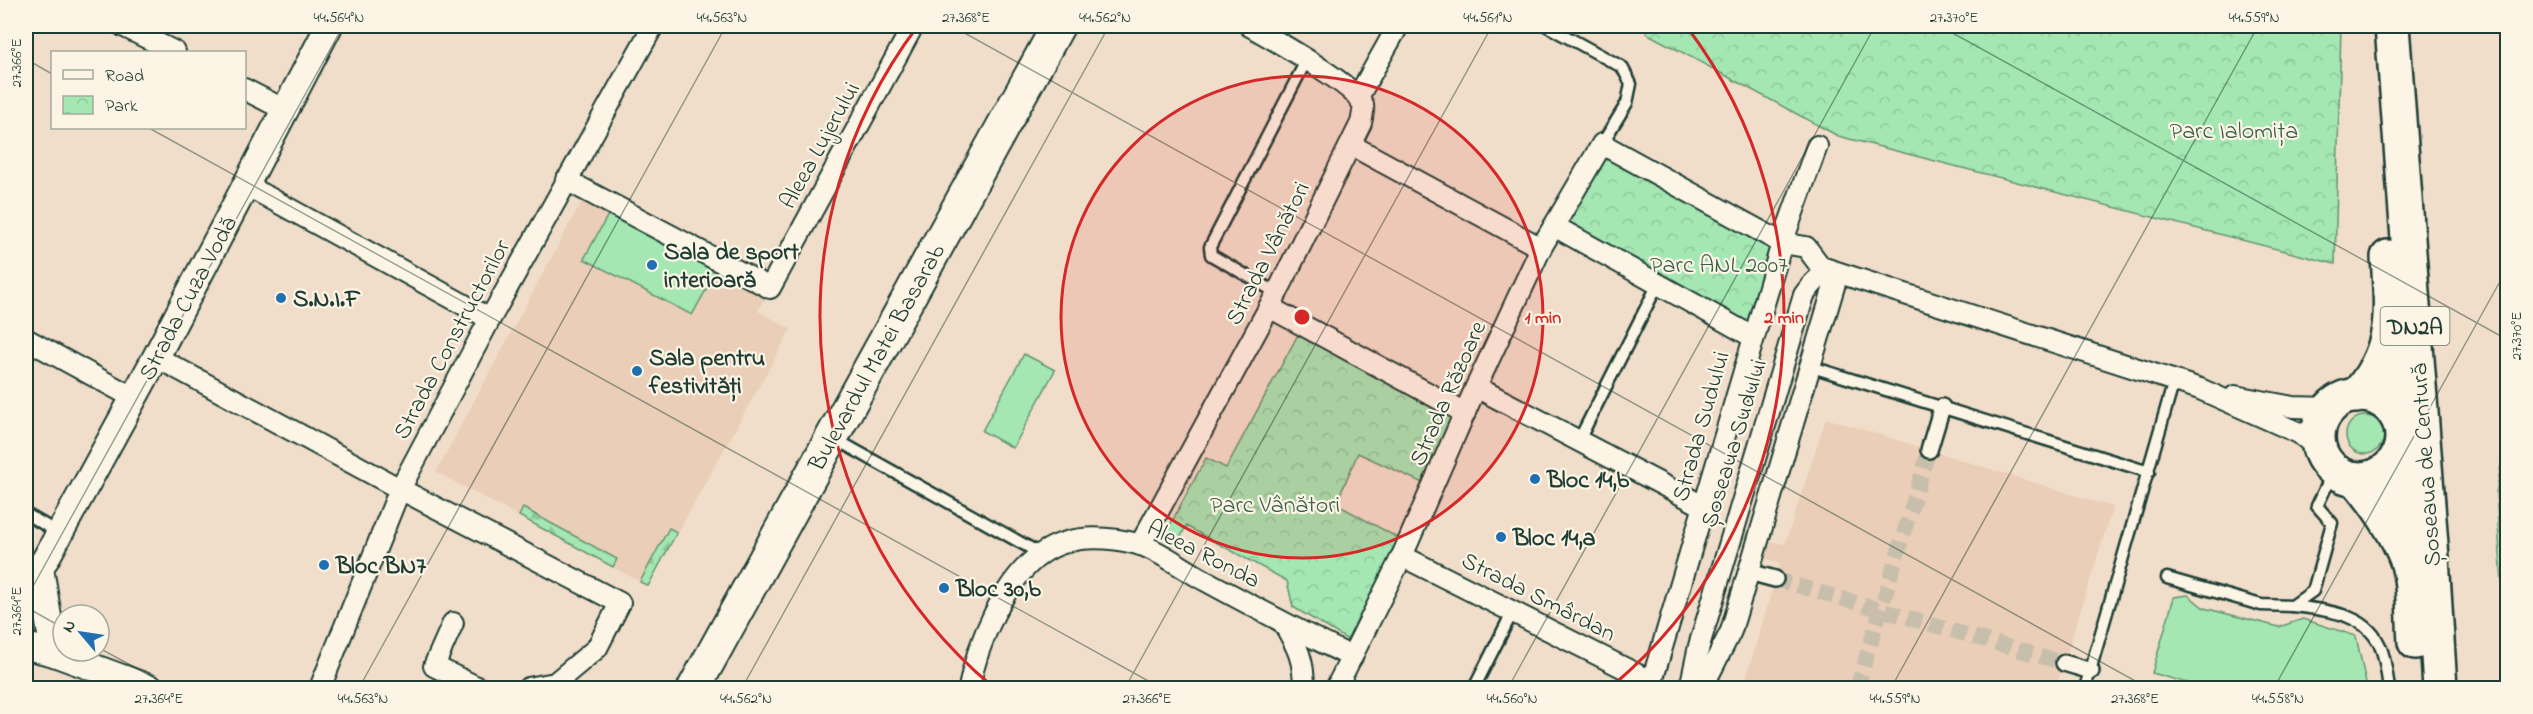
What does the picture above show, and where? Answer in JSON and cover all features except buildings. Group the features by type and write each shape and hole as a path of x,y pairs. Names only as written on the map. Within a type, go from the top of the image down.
{"highway":[{"path":"2372,26 2391,318 2386,345 2371,379 2320,424 2319,433 2337,467 2372,498 2389,524 2407,560 2419,688"},
{"path":"2384,26 2404,312 2396,415 2402,438 2396,460 2401,494 2420,560 2431,688"},
{"name":"Șoseaua de Centură","path":"2392,26 2440,688"},
{"path":"2343,402 2379,399 2396,415"},
{"path":"2337,467 2378,475 2396,460"}],"main road":[{"name":"Bulevardul Matei Basarab","path":"694,688 1059,26"}],"street":[{"path":"123,26 173,51"},
{"name":"Strada Cuza Vodă","path":"51,642 33,575 60,533 134,399 329,26"},
{"name":"Strada Constructorilor","path":"320,688 400,489 489,319 653,26"},
{"name":"Aleea Lujerului","path":"566,180 770,288 913,26"},
{"path":"1250,26 1307,59 1358,97 1398,26"},
{"path":"246,90 285,111"},
{"name":"Strada Vânători","path":"1140,545 1273,300 1352,146 1364,107 1358,97"},
{"path":"1602,144 1782,243 1806,247 1821,267 1838,273 2200,389 2278,405 2343,402"},
{"name":"Strada Răzoare","path":"1336,688 1402,556 1476,387 1541,248 1602,144"},
{"path":"1352,146 1541,248"},
{"name":"Strada Sudului","path":"1651,685 1753,337 1782,243 1817,146"},
{"path":"246,185 489,319"},
{"path":"1554,226 1753,337"},
{"name":"Șoseaua Sudului","path":"1690,688 1699,646 1804,295 1814,280 1825,273 1838,273"},
{"path":"1702,688 1731,631 1812,367 1838,273"},
{"path":"1273,300 1465,413"},
{"path":"26,339 134,399"},
{"path":"156,357 400,489 620,603 597,648 555,684 528,688"},
{"path":"1476,387 1703,506"},
{"path":"2200,389 2299,433 2337,467"},
{"path":"1929,450 1942,407"},
{"name":"Aleea Ronda","path":"969,688 975,659 1008,591 1041,554 1073,540 1104,538 1140,545 1284,624 1352,657"},
{"name":"Strada Smârdan","path":"1402,556 1513,611 1651,685"},
{"path":"1749,572 1775,579"},
{"path":"453,623 434,666 479,688"},
{"path":"1284,624 1299,649 1304,672 1304,688"},
{"path":"26,646 51,652"},
{"path":"26,663 51,654"},
{"path":"81,663 148,688"},
{"path":"2064,663 2091,671"}],"lane":[{"path":"1547,26 1622,67 1631,84 1627,102 1602,144"},
{"path":"1273,300 1211,255 1210,247 1307,59"},
{"path":"1579,440 1659,284"},
{"path":"1812,367 2149,472"},
{"path":"2085,688 2174,381"},
{"path":"832,437 1041,554"},
{"path":"2292,606 2313,591 2332,523 2317,506 2337,467"},
{"path":"26,514 60,533"},
{"path":"2167,578 2261,604 2334,611 2365,624 2382,650 2389,688"},
{"path":"1474,688 1513,611"}],"shaded area":[{"path":"583,199 766,295 758,311 791,329 648,586 436,472"},
{"path":"1826,418 2113,507 2056,688 1743,688 1780,563 1764,558 1769,541 1785,544"}],"green space":[{"name":"Parc Ialomița","path":"1650,26 2341,26 2335,264 1838,136 1646,33"},
{"name":"Parc ANL 2007","path":"1602,144 1782,243 1753,337 1555,226"},
{"name":"Sala de sport interioară","path":"609,213 717,270 692,315 584,259"},
{"name":"Parc Vânători","path":"1300,331 1460,416 1427,485 1358,453 1336,504 1402,540 1353,643 1293,607 1287,581 1186,526 1177,545 1164,536 1206,458 1226,468"},
{"path":"1024,354 1055,370 1013,448 982,431"},
{"path":"2365,416 2372,417 2378,422 2383,428 2383,442 2378,448 2372,453 2365,454 2358,453 2352,448 2347,442 2346,435 2347,428 2352,422 2358,417"},
{"path":"2507,432 2507,659 2496,493"},
{"path":"523,508 617,559 613,567 519,516"},
{"path":"669,528 677,532 648,586 640,582"},
{"path":"2188,595 2204,608 2279,627 2303,619 2356,636 2367,688 2205,688 2152,673 2174,597"}],"tunnel":[{"path":"1857,688 1929,450"},
{"path":"1775,579 2064,663"}],"place":[{"name":"Sala de sport interioară","path":"652,265"},
{"name":"S.N.I.F","path":"281,298"},
{"name":"Sala pentru festivități","path":"637,371"},
{"name":"Bloc 14,b","path":"1535,479"},
{"name":"Bloc 14,a","path":"1501,537"},
{"name":"Bloc BN7","path":"324,565"},
{"name":"Bloc 30,b","path":"944,588"}]}
